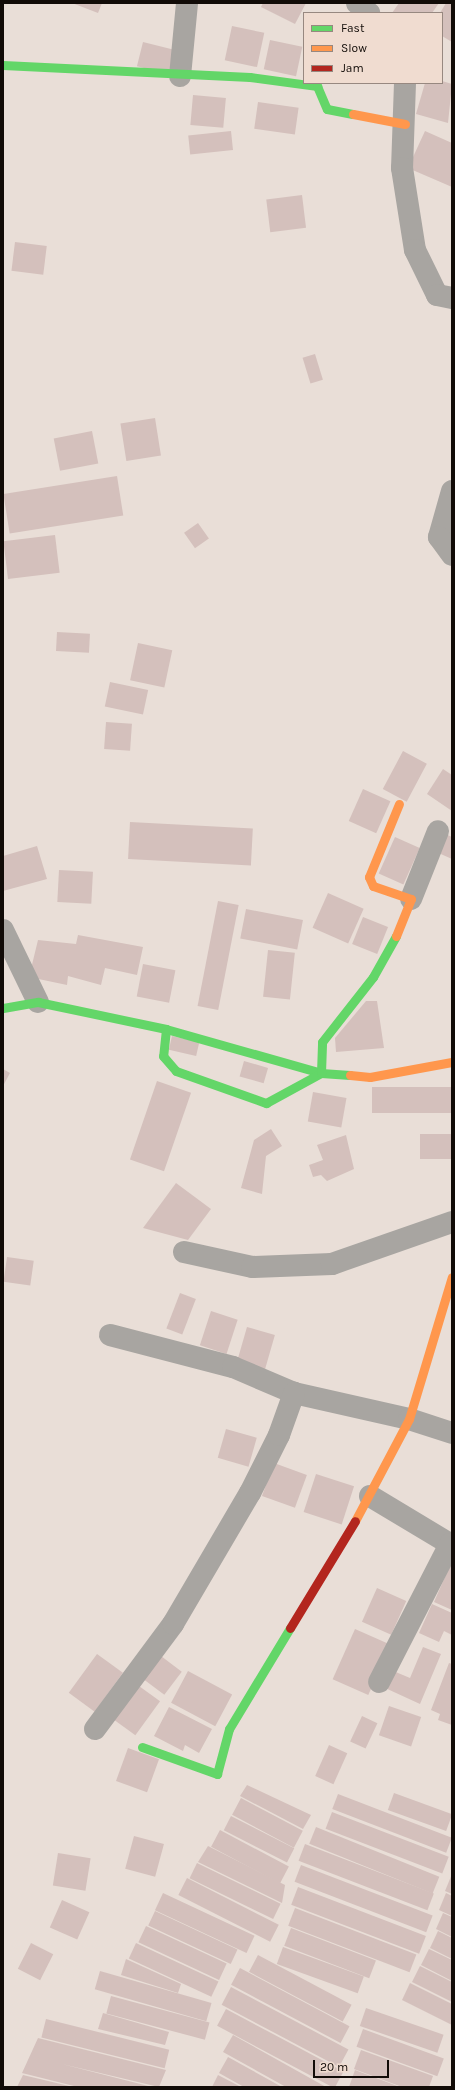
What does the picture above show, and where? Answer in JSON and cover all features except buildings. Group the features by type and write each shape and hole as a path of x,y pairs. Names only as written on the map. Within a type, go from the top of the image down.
{"street":[{"path":"180,76 187,3"},
{"path":"357,3 368,12"},
{"path":"3,65 180,76 250,77 317,86 327,109 405,124"},
{"path":"405,84 405,124 402,168 415,250 437,295 452,298"},
{"path":"452,491 439,537 452,555"},
{"path":"399,804 369,877 374,886 411,899"},
{"path":"321,1073 322,1042 373,977 392,947 438,831"},
{"path":"3,930 38,1002"},
{"path":"3,1008 38,1002 166,1029 321,1073 370,1077 452,1062"},
{"path":"166,1029 163,1056 176,1072 259,1103 266,1103 321,1073"},
{"path":"184,1252 252,1267 332,1264 452,1222"},
{"path":"142,1747 217,1774 229,1728 370,1496 409,1419 452,1277"},
{"path":"110,1335 233,1367 294,1393 409,1419 452,1433"},
{"path":"95,1729 173,1624 250,1493 279,1435 294,1393"},
{"path":"370,1496 451,1545 379,1682"}],"traffic: fast":[{"path":"3,65 250,77 317,86 327,109 353,114"},
{"path":"166,1029 163,1056 176,1071 266,1103 321,1073 322,1042 373,977 396,936"},
{"path":"3,1008 38,1002 166,1029 321,1073 350,1075"},
{"path":"142,1747 217,1774 229,1729 290,1628"}],"traffic: slow":[{"path":"353,114 405,124"},
{"path":"396,936 411,899 373,886 369,877 399,804"},
{"path":"350,1075 370,1077 452,1062"},
{"path":"355,1521 409,1419 452,1277"}],"traffic: jam":[{"path":"290,1628 355,1521"}]}
